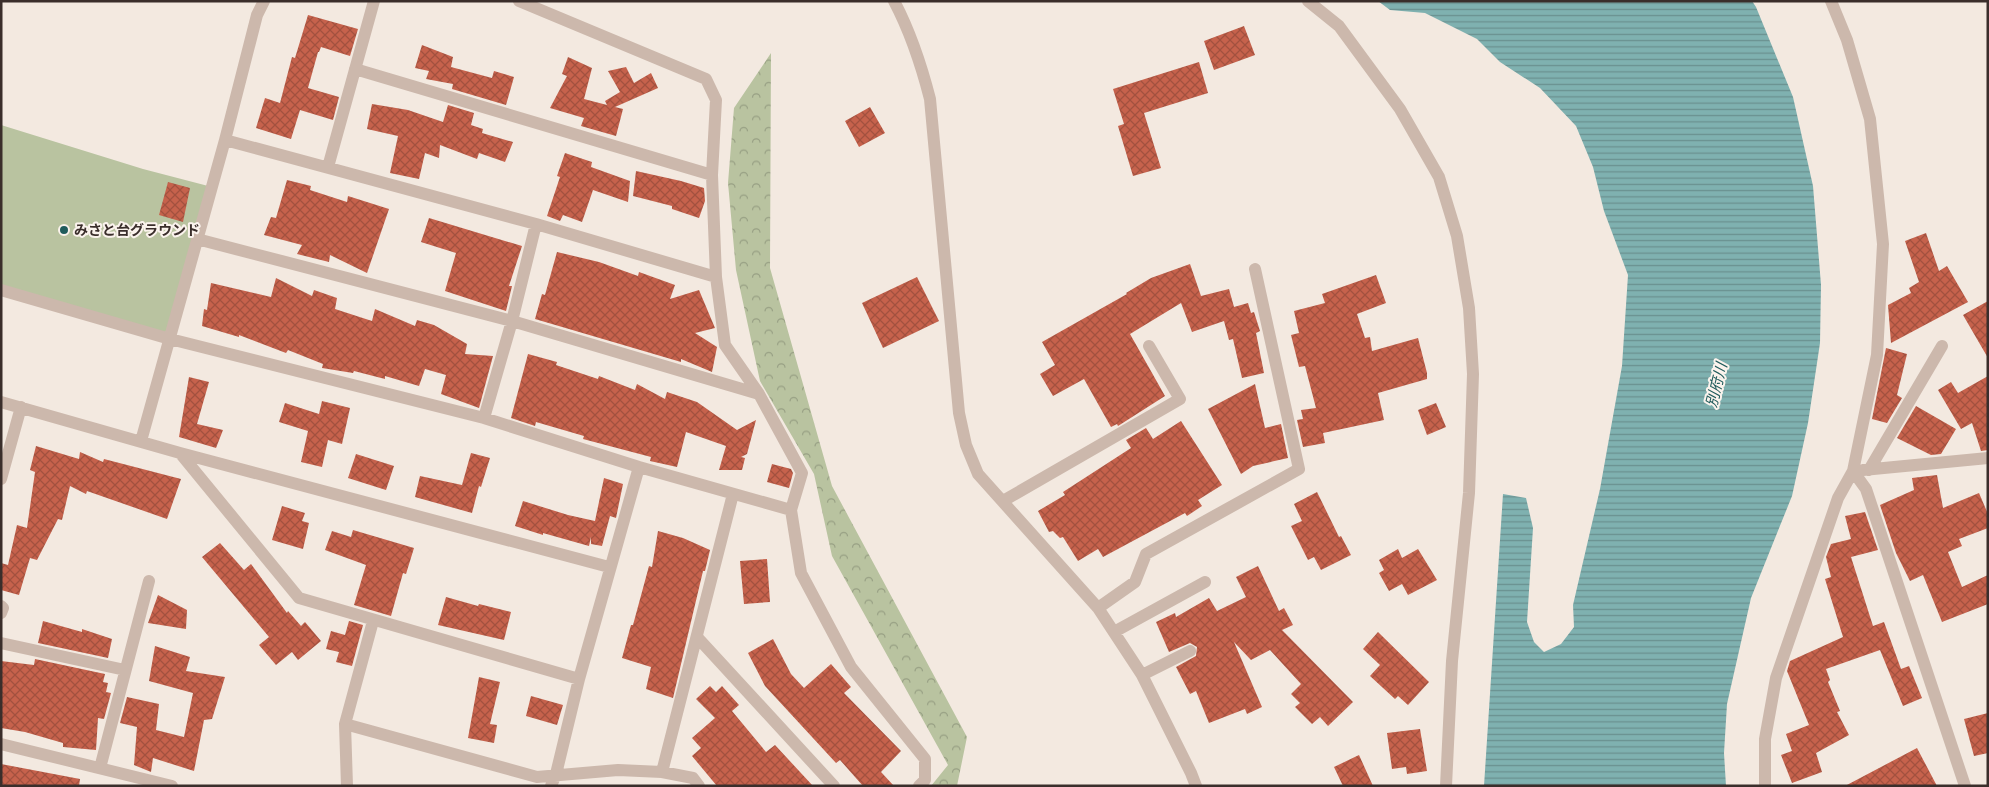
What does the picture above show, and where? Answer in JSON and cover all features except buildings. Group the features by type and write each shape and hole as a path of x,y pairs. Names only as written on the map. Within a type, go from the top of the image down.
{"street":[{"path":"141,441 225,140 256,15 264,1"},
{"path":"328,166 374,1"},
{"path":"519,1 706,79 716,100 712,175 716,277 725,346 759,394 802,473 791,510 801,574 851,667 925,759 925,780 919,786"},
{"path":"894,1 908,27 920,59 930,99 959,413 966,444 978,474 1098,608 1142,675 1192,773 1196,786"},
{"path":"1308,1 1338,26 1400,108 1439,177 1457,236 1469,308 1473,374 1469,493 1452,661 1443,784"},
{"path":"1765,786 1765,739 1776,678 1838,498 1853,471 1877,355 1883,244 1870,120 1847,40 1832,1"},
{"path":"356,69 712,175"},
{"path":"225,140 328,166 536,224 716,277"},
{"path":"484,418 512,321 536,224"},
{"path":"197,239 512,321 759,394"},
{"path":"1098,608 1134,582 1146,554 1300,469 1255,269"},
{"path":"1,290 170,339 484,418 639,467 791,510"},
{"path":"1004,501 1180,399 1149,346"},
{"path":"1870,470 1942,346"},
{"path":"1,402 180,453 609,568"},
{"path":"1,479 21,408"},
{"path":"180,453 299,598 578,679"},
{"path":"1853,471 1988,458"},
{"path":"553,780 578,679 639,467"},
{"path":"1853,471 1866,489 1965,786"},
{"path":"662,772 733,494"},
{"path":"100,768 149,581"},
{"path":"1114,632 1205,582"},
{"path":"1,606 3,608 1,612"},
{"path":"346,786 345,724 373,621"},
{"path":"697,637 834,786"},
{"path":"1,642 125,670"},
{"path":"1142,675 1190,651"},
{"path":"345,724 553,780 618,770 662,772 693,778 699,786"},
{"path":"1,744 172,786"}],"green space":[{"path":"771,53 770,268 832,486 967,737 957,786 931,786 948,765 832,556 814,474 760,381 736,270 728,183 734,108"},
{"name":"みさと台グラウンド","path":"1,125 143,169 212,187 170,339 1,290"}],"water":[{"name":"別府川","path":"1378,1 1752,1 1756,7 1793,97 1813,186 1821,285 1820,343 1808,423 1792,496 1751,598 1727,704 1724,753 1726,786 1484,786 1503,494 1526,498 1533,528 1527,622 1534,642 1544,652 1561,644 1574,627 1573,605 1600,489 1622,366 1628,275 1604,211 1593,167 1576,126 1540,88 1500,62 1477,39 1425,13 1390,10"}],"place":[{"name":"みさと台グラウンド","path":"64,230"}]}
